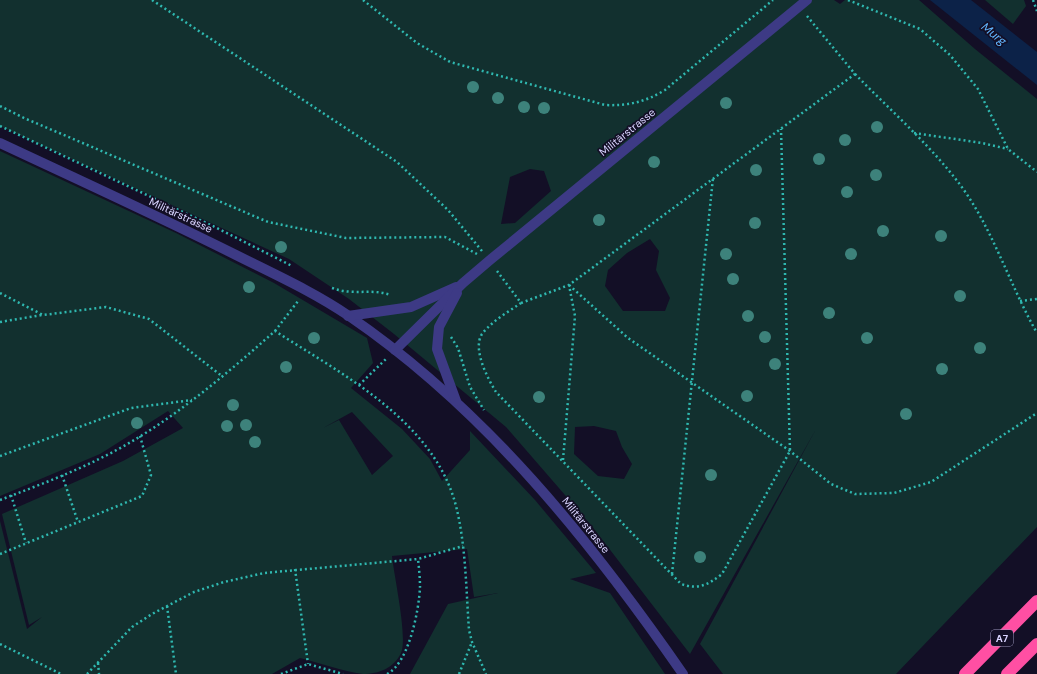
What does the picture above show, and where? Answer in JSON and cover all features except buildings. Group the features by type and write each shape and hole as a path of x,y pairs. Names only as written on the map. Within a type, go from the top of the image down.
{"highway":[{"name":"A7","path":"965,674 1037,601"},
{"name":"A7","path":"1007,674 1037,644"}],"street":[{"name":"Militärstrasse","path":"395,350 463,283 490,260 803,3"},
{"name":"Militärstrasse","path":"0,143 210,242 306,290 348,316 395,350 457,403 496,441 553,503 635,606 683,674"},
{"name":"Militärstrasse","path":"348,316 412,307 463,283"},
{"name":"Militärstrasse","path":"457,403 437,349 439,327 463,283"}],"path":[{"path":"152,0 397,162 448,210 490,260 521,303"},
{"path":"363,0 417,43 450,62 605,105 622,106 648,100 665,90 773,0"},
{"path":"848,0 920,29 950,55 978,89 1008,149 1037,172"},
{"path":"1033,0 1037,12"},
{"path":"803,3 855,74 913,133 958,182 994,241 1019,302 1037,332"},
{"path":"781,129 790,451 722,574 707,585 691,588 680,584 496,392 486,377 479,350 482,335 497,320 521,303 569,284 855,74"},
{"path":"0,106 24,118 268,222 346,238 445,237 490,260"},
{"path":"913,133 982,143 1008,149"},
{"path":"672,575 713,178"},
{"path":"569,284 628,338 790,451 831,484 855,494 894,493 931,482 1037,413"},
{"path":"563,461 575,316 569,284"},
{"path":"0,500 102,458 140,436 194,399 223,377 275,331 306,290"},
{"path":"0,293 43,315"},
{"path":"1019,302 1037,299"},
{"path":"0,322 106,307 149,319 223,377"},
{"path":"275,331 359,385 408,424 437,459 456,505 462,546 469,630 472,642 486,674"},
{"path":"359,385 395,350"},
{"path":"0,456 132,408 194,399"},
{"path":"0,554 142,496 151,475 140,436"},
{"path":"62,475 78,522"},
{"path":"11,495 26,543"},
{"path":"87,674 132,627 194,592 224,582 264,573 418,559 462,546"},
{"path":"387,674 399,663 414,625 420,588 418,559"},
{"path":"295,569 308,664"},
{"path":"167,606 176,674"},
{"path":"459,674 472,642"},
{"path":"0,644 61,674"},
{"path":"98,662 99,674"},
{"path":"281,674 308,664 333,673 343,674"}],"green space":[{"path":"0,0 834,0 840,4 845,0 919,0 975,49 1037,99 1037,527 896,674 723,674 700,644 816,429 690,654 591,525 506,427 394,334 349,299 289,259 0,126","holes":["530,169 544,171 551,191 515,223 501,224 510,177","650,239 659,251 656,270 670,298 665,311 623,311 605,286 608,270 627,253","594,426 616,431 622,447 632,464 624,479 598,476 574,454 575,427"]},
{"path":"985,0 1024,0 1026,6 1013,24"},
{"path":"0,151 176,233 274,283 367,338 373,363 351,388 402,429 430,459 442,481 470,450 470,431 535,500 596,573 570,579 610,593 665,674 410,674 448,604 498,593 474,597 467,549 392,556 402,621 403,645 401,653 394,663 375,673 355,673 300,658 272,674 0,674 0,521 27,629 42,617 29,625 2,514 123,461 183,428 168,411 100,454 0,496","holes":["352,412 393,456 372,475 339,420 323,428"]}],"water":[{"name":"Murg","path":"930,0 971,0 1037,52 1037,85"}]}
